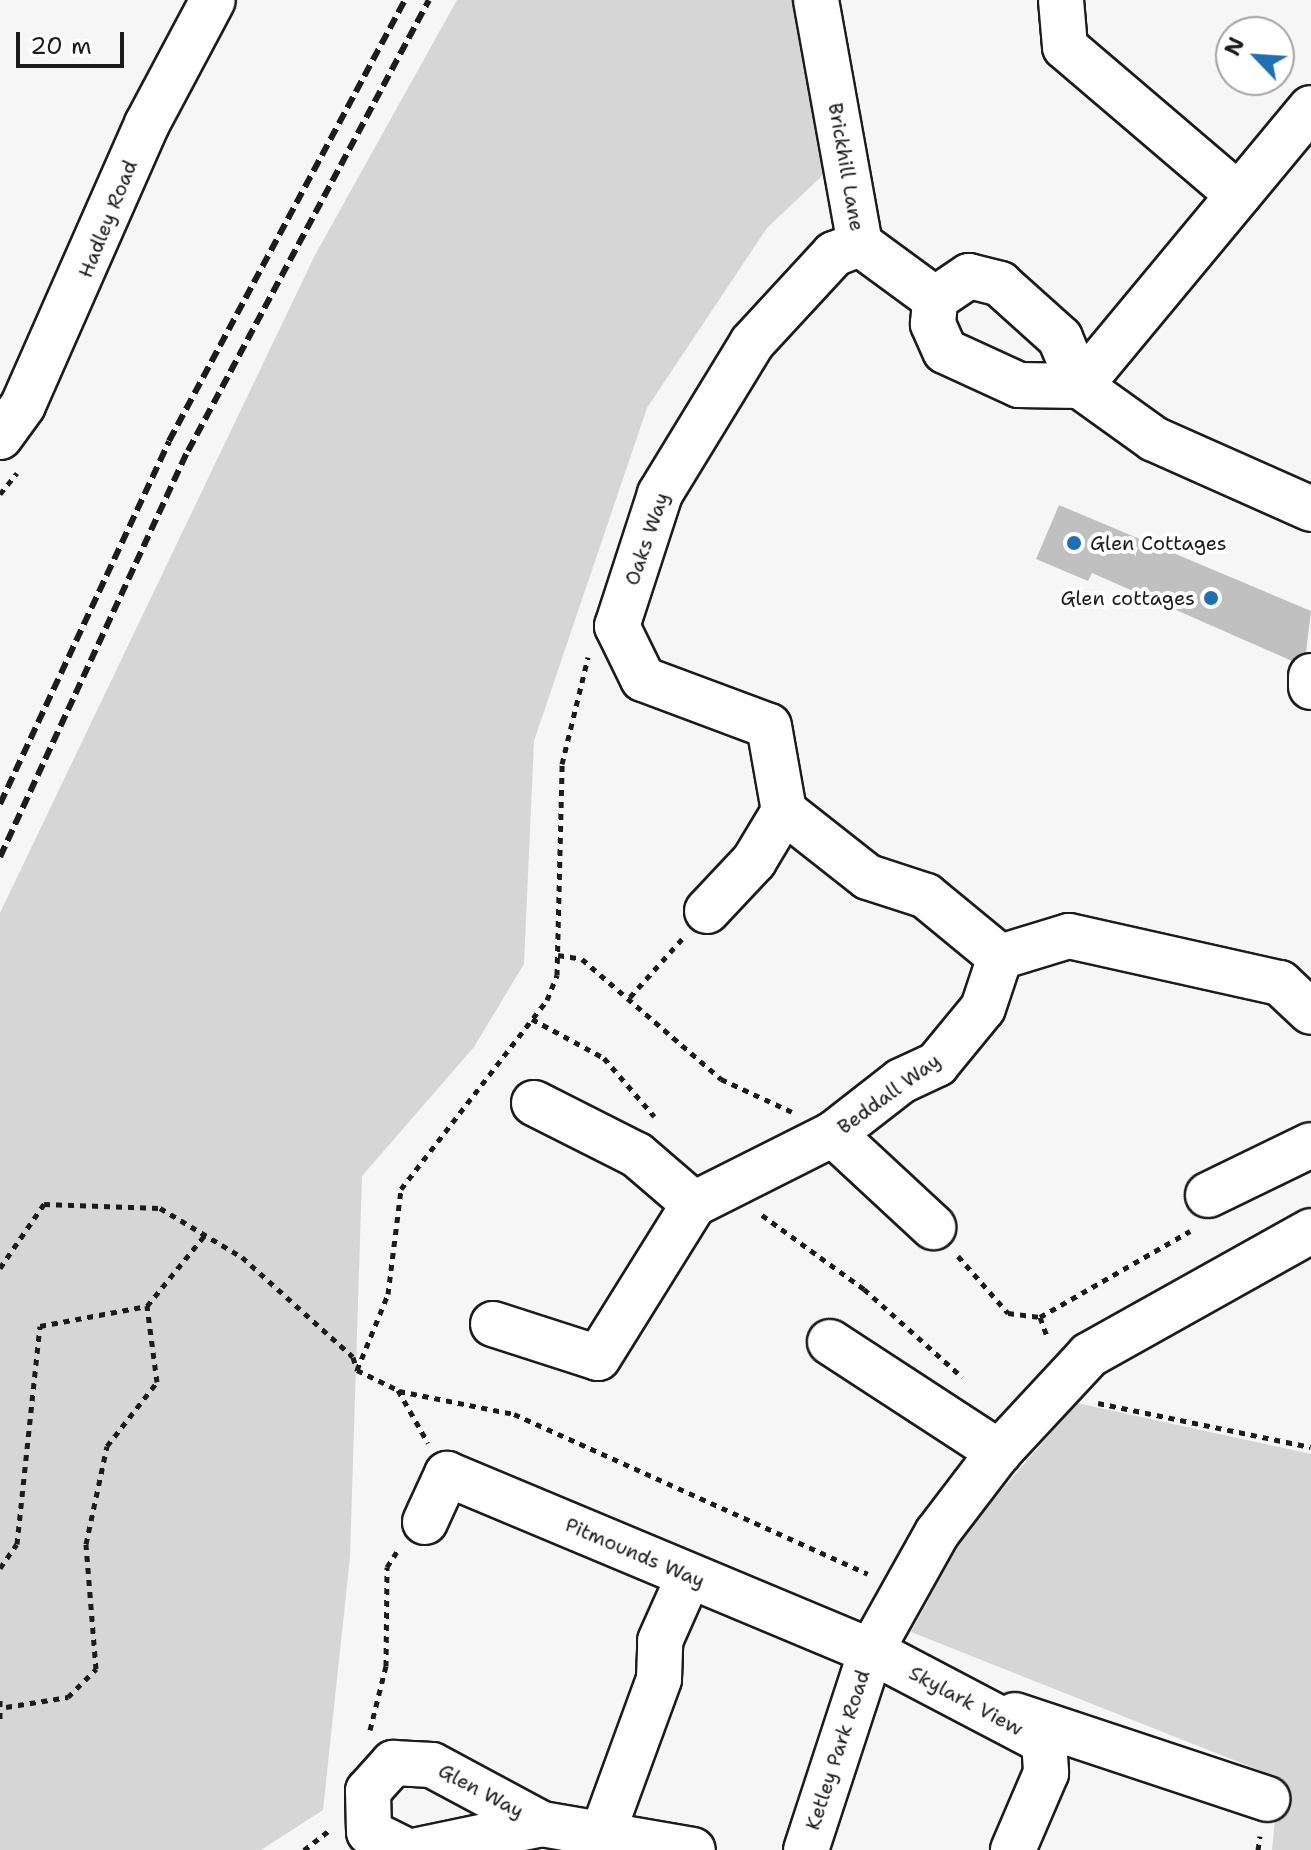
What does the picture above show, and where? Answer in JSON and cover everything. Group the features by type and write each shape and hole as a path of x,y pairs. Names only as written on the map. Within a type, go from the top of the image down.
{"street":[{"name":"Hadley Road","path":"0,437 42,366 147,124 213,0"},
{"name":"Brickhill Lane","path":"816,0 860,244 935,299"},
{"path":"1061,0 1065,47 1238,195"},
{"path":"1080,386 1311,108"},
{"name":"Oaks Way","path":"784,811 769,726 643,679 617,626 660,494 752,343 834,254 860,244"},
{"path":"1080,386 1019,385 945,351 933,324 935,299 969,276 1000,284 1060,338 1080,386 1154,439 1311,509"},
{"path":"1311,676 1311,687"},
{"path":"707,911 754,861 784,811 868,877 926,896 1000,957 1069,936 1280,983 1311,1012"},
{"name":"Beddall Way","path":"493,1324 598,1358 633,1292 711,1195 823,1138 901,1081 937,1064 983,1008 1000,957"},
{"path":"534,1103 648,1138 711,1195"},
{"path":"823,1138 933,1227"},
{"path":"1202,1212 1311,1145"},
{"name":"Ketley Park Road","path":"806,1850 871,1651 905,1591 999,1452 1089,1355 1311,1231"},
{"path":"830,1342 999,1452"},
{"path":"415,1532 447,1474"},
{"name":"Pitmounds Way","path":"447,1474 871,1651"},
{"path":"571,1835 659,1679 660,1641 689,1576"},
{"name":"Skylark View","path":"871,1651 1044,1742 1046,1773 1013,1850"},
{"path":"978,1707 1034,1719 1267,1799"},
{"name":"Glen Way","path":"368,1791 393,1763 432,1765 571,1835"},
{"path":"368,1791 369,1832 405,1850"},
{"name":"Glen Way","path":"418,1850 571,1835 693,1850"}],"path":[{"path":"630,997 707,911"},
{"path":"357,1370 388,1294 401,1189 547,1000 558,955 582,959 630,997 721,1079 791,1110 823,1138"},
{"path":"532,1019 604,1058 648,1138"},
{"path":"711,1195 864,1289 975,1389"},
{"path":"0,1268 44,1204 160,1208 205,1235 316,1320 353,1357 357,1370 398,1390 514,1414 905,1591"},
{"path":"933,1227 1008,1313 1040,1317 1202,1212"},
{"path":"0,1568 17,1544 40,1326 147,1306 205,1235"},
{"path":"6,1707 68,1697 96,1669 86,1544 107,1446 157,1382 147,1306"},
{"path":"1064,1381 1089,1401 1311,1447"},
{"path":"398,1390 447,1474"},
{"path":"304,1850 368,1791 370,1730 386,1666 387,1567 415,1532"},
{"path":"0,1700 6,1707"},
{"path":"0,1723 6,1707"}],"shaded area":[{"path":"457,0 797,0 825,173 767,228 647,408 534,741 524,964 474,1047 362,1176 350,1557 323,1810 261,1850 0,1850 0,913 315,255"},
{"path":"1077,1403 1311,1454 1311,1850 1272,1850 1279,1778 911,1632 966,1531"}],"building":[{"path":"1059,505 1311,611 1306,652 1292,661 1092,573 1088,581 1036,559"}],"railway":[{"path":"0,804 169,441 405,0"},
{"path":"0,857 188,451 429,0"}],"place":[{"name":"Glen Cottages","path":"1074,543"},
{"name":"Glen cottages","path":"1211,598"}]}
